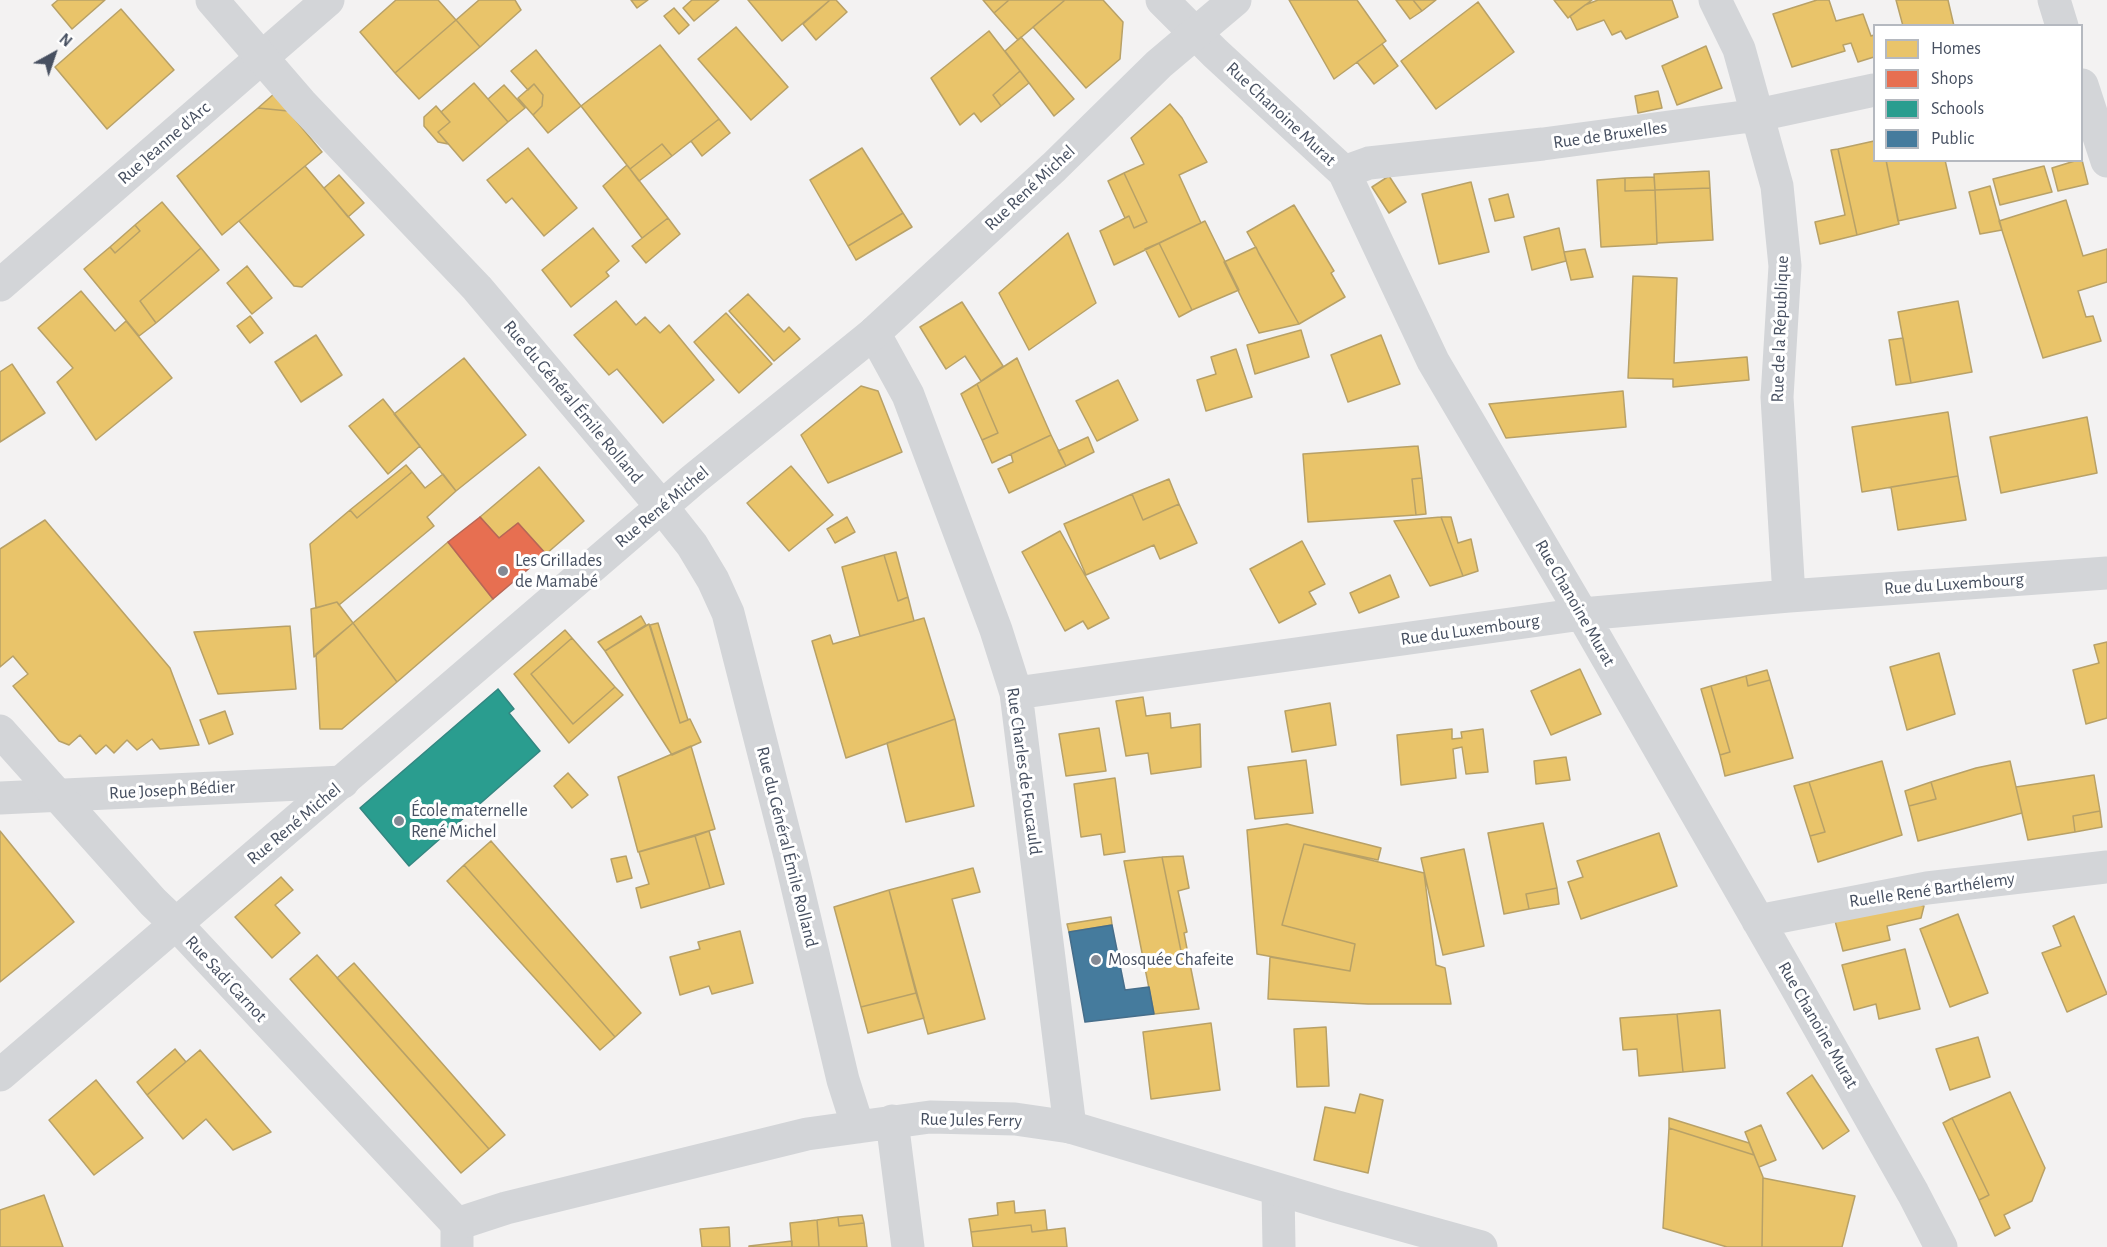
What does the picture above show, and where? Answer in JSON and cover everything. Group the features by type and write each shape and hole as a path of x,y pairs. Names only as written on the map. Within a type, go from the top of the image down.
{"street":[{"name":"Rue du Général Émile Rolland","path":"212,0 301,103 477,288 662,507 692,545 713,580 728,613 787,844 843,1080 858,1127"},
{"name":"Rue Jeanne d'Arc","path":"0,285 328,0"},
{"name":"Rue Chanoine Murat","path":"1162,0 1194,33 1344,172 1432,361 1582,614 1941,1247"},
{"name":"Rue René Michel","path":"0,1075 662,507 874,333 1054,167 1159,63 1234,0"},
{"name":"Rue de la République","path":"1715,0 1739,49 1777,186 1785,266 1777,398 1790,596"},
{"path":"2054,0 2061,24"},
{"path":"2083,88 2107,161"},
{"name":"Rue de Bruxelles","path":"1344,172 1370,163 1543,144 1758,115 1873,90"},
{"name":"Rue Charles de Foucauld","path":"874,333 908,395 996,630 1016,693 1070,1127"},
{"name":"Rue du Luxembourg","path":"1016,693 1582,614 2107,573"},
{"name":"Rue Sadi Carnot","path":"0,730 56,795 153,902 177,925 457,1236"},
{"name":"Rue Joseph Bédier","path":"0,798 343,782"},
{"name":"Ruelle René Barthélemy","path":"1758,921 1927,888 2107,867"},
{"name":"Rue Jules Ferry","path":"457,1236 506,1208 807,1134 930,1117 1015,1119 1070,1127 1278,1190 1481,1247"},
{"path":"892,1121 908,1247"},
{"path":"1278,1190 1279,1247"}],"building: Homes":[{"path":"58,0 105,0 72,29 52,5"},
{"path":"396,0 438,0 456,20 395,73 360,32"},
{"path":"479,0 515,0 521,10 480,47 456,20"},
{"path":"631,0 648,0 637,8"},
{"path":"692,0 719,0 694,21 683,8"},
{"path":"748,0 830,0 782,41"},
{"path":"830,0 836,0 847,12 816,40 803,24"},
{"path":"983,0 1009,0 994,13"},
{"path":"1009,0 1065,0 1018,40 994,13"},
{"path":"1065,0 1103,0 1123,22 1120,59 1086,88 1033,27"},
{"path":"1289,0 1357,0 1386,41 1334,79"},
{"path":"1396,0 1413,0 1422,11 1410,19"},
{"path":"1413,0 1436,0 1422,11"},
{"path":"1554,0 1592,0 1568,18"},
{"path":"1598,0 1672,0 1678,17 1626,39 1621,31 1612,35 1604,20 1577,30 1570,16 1585,5"},
{"path":"1817,0 1829,0 1836,21 1863,14 1871,36 1873,35 1873,57 1858,62 1851,43 1843,45 1845,51 1792,67 1773,14"},
{"path":"1896,0 1948,0 1954,24 1902,24"},
{"path":"1478,2 1514,52 1436,109 1401,61"},
{"path":"674,8 689,25 679,34 664,16"},
{"path":"121,9 174,70 107,129 55,67"},
{"path":"456,20 480,47 419,99 395,73"},
{"path":"736,27 788,87 751,120 698,59"},
{"path":"989,31 1020,71 993,95 1001,106 981,122 974,113 960,125 931,78"},
{"path":"1021,37 1074,99 1054,116 1005,51"},
{"path":"1382,44 1398,66 1374,84 1357,62"},
{"path":"660,45 719,119 672,156 662,144 630,169 581,106"},
{"path":"1706,46 1722,88 1677,105 1662,66"},
{"path":"536,50 581,106 548,133 533,115 542,106 543,95 534,84 528,90 511,71"},
{"path":"1020,71 1029,83 1001,106 993,95"},
{"path":"474,83 508,122 463,161 438,132 450,122 441,112"},
{"path":"534,84 543,95 542,106 533,115 518,98"},
{"path":"504,85 525,108 508,122 488,99"},
{"path":"1658,91 1662,108 1638,113 1635,96"},
{"path":"275,93 288,111 258,108"},
{"path":"1170,104 1182,118 1207,162 1179,175 1201,223 1114,265 1100,231 1129,216 1134,228 1147,222 1124,173 1144,164 1131,138"},
{"path":"436,106 450,122 438,132 448,144 438,142 424,126 424,117"},
{"path":"258,108 288,111 322,152 222,235 177,176"},
{"path":"719,119 730,133 702,156 691,141"},
{"path":"1873,141 1873,162 1886,162 1899,224 1857,235 1838,149"},
{"path":"662,144 672,156 639,181 630,169"},
{"path":"528,148 577,208 544,236 512,198 506,203 487,180"},
{"path":"862,148 903,213 848,246 810,180"},
{"path":"1838,149 1857,235 1820,244 1815,222 1845,215 1831,150"},
{"path":"1886,162 1945,162 1956,208 1898,221"},
{"path":"2072,162 2082,162 2088,184 2058,191 2052,168"},
{"path":"627,165 668,218 642,238 603,186"},
{"path":"305,166 364,235 302,287 294,286 239,221"},
{"path":"2044,166 2052,192 2000,205 1993,179"},
{"path":"1709,171 1710,188 1655,190 1654,174"},
{"path":"1124,173 1147,222 1134,228 1129,216 1125,218 1108,181"},
{"path":"339,175 364,203 348,217 324,188"},
{"path":"1389,176 1406,202 1389,213 1372,187"},
{"path":"1654,177 1655,190 1625,191 1625,178"},
{"path":"1625,178 1625,191 1655,190 1657,244 1601,247 1597,180"},
{"path":"1471,182 1489,252 1439,264 1422,194"},
{"path":"1990,186 2002,230 1980,234 1969,192"},
{"path":"1710,188 1713,240 1657,243 1655,190"},
{"path":"1508,194 1514,217 1495,221 1489,199"},
{"path":"2066,200 2083,256 2107,249 2107,282 2078,291 2086,317 2093,316 2101,341 2043,358 1999,221"},
{"path":"162,202 201,248 140,301 156,323 139,336 84,269 110,247 115,253 140,231 135,225"},
{"path":"1294,205 1334,271 1331,273 1345,297 1299,324 1247,232"},
{"path":"903,213 912,227 856,260 848,246"},
{"path":"668,218 680,234 646,263 632,246"},
{"path":"1205,221 1239,290 1192,310 1159,243"},
{"path":"135,225 140,231 115,253 110,247"},
{"path":"593,228 619,261 606,272 609,276 571,307 542,270"},
{"path":"1559,228 1566,261 1532,270 1524,237"},
{"path":"1068,233 1096,303 1029,350 999,293"},
{"path":"1159,243 1192,310 1179,317 1145,249"},
{"path":"1256,247 1299,324 1259,333 1224,262"},
{"path":"201,248 219,270 156,323 140,301"},
{"path":"1585,249 1593,277 1571,280 1564,252"},
{"path":"247,266 272,298 252,314 227,283"},
{"path":"1633,276 1677,278 1674,363 1747,357 1749,380 1673,387 1673,379 1628,378"},
{"path":"81,291 115,331 126,321 172,378 96,440 57,382 73,368 38,328"},
{"path":"748,294 784,332 789,327 800,339 774,361 729,311"},
{"path":"616,301 636,325 645,317 660,333 669,325 714,380 663,423 617,369 609,375 574,335"},
{"path":"1958,301 1972,372 1911,383 1898,312"},
{"path":"962,302 1003,366 981,381 965,356 946,369 920,327"},
{"path":"726,313 772,364 739,393 694,342"},
{"path":"250,316 263,333 250,343 237,326"},
{"path":"1301,330 1309,357 1255,374 1247,345"},
{"path":"316,335 342,375 301,402 275,362"},
{"path":"1381,335 1400,384 1348,402 1331,355"},
{"path":"1903,338 1911,383 1896,385 1889,340"},
{"path":"1236,349 1252,397 1206,411 1197,380 1216,374 1211,357"},
{"path":"464,358 526,435 456,491 394,414"},
{"path":"1017,358 1051,435 992,463 982,440 998,433 977,384"},
{"path":"12,364 45,413 0,442 0,372"},
{"path":"1118,380 1138,420 1097,441 1076,401"},
{"path":"977,384 998,433 982,440 961,394"},
{"path":"861,386 878,391 902,452 828,483 801,435"},
{"path":"1623,391 1626,427 1506,438 1489,404"},
{"path":"383,399 420,446 388,474 349,426"},
{"path":"1948,412 1958,476 1862,492 1852,427"},
{"path":"2087,417 2097,473 2001,493 1990,437"},
{"path":"1051,435 1066,466 1009,493 998,469 1013,462 1011,454"},
{"path":"1088,437 1094,452 1066,466 1058,451"},
{"path":"1418,446 1422,478 1412,479 1416,515 1308,522 1303,454"},
{"path":"406,465 412,472 357,518 350,510"},
{"path":"791,466 833,515 789,551 747,503"},
{"path":"539,467 584,521 546,554 518,523 499,538 480,517"},
{"path":"412,472 425,488 443,474 456,491 427,517 434,526 339,605 337,602 316,608 310,544 350,510 357,518"},
{"path":"1958,476 1966,520 1898,530 1891,487"},
{"path":"1422,478 1426,514 1416,515 1412,479"},
{"path":"1169,479 1179,504 1143,520 1132,494"},
{"path":"1132,494 1143,520 1179,504 1197,543 1160,559 1154,545 1086,575 1064,524"},
{"path":"847,517 855,532 835,543 827,529"},
{"path":"1441,517 1451,517 1458,543 1471,539 1478,571 1463,576"},
{"path":"1441,517 1463,576 1430,586 1394,521"},
{"path":"45,520 170,668 199,745 160,749 152,739 137,750 127,740 114,753 106,745 96,754 80,735 69,745 59,741 13,686 28,674 13,656 0,667 0,549"},
{"path":"1060,531 1109,618 1088,629 1083,621 1065,631 1022,552"},
{"path":"1302,541 1325,584 1309,592 1316,604 1279,623 1250,569"},
{"path":"448,542 493,599 397,682 353,623"},
{"path":"896,552 908,597 898,601 884,555"},
{"path":"884,555 898,601 908,597 914,621 860,636 842,567"},
{"path":"1390,575 1399,597 1359,613 1350,593"},
{"path":"337,602 353,623 314,657 311,609"},
{"path":"641,616 646,625 605,651 598,642"},
{"path":"924,618 955,719 846,758 812,641 830,635 833,644"},
{"path":"353,623 397,682 342,729 320,729 316,654"},
{"path":"658,623 688,720 680,723 650,625"},
{"path":"649,624 680,723 690,719 701,742 672,755 605,651"},
{"path":"290,626 296,689 218,694 194,632"},
{"path":"565,630 572,638 531,674 573,724 615,687 623,695 569,743 514,674"},
{"path":"572,638 615,687 573,724 531,674"},
{"path":"2107,642 2107,718 2086,724 2073,670 2099,663 2094,645"},
{"path":"1939,653 1955,714 1907,730 1890,667"},
{"path":"1580,669 1601,714 1551,735 1531,691"},
{"path":"1767,670 1770,680 1748,686 1746,676"},
{"path":"1746,676 1748,686 1770,680 1793,758 1725,776 1720,755 1730,752 1711,686"},
{"path":"1711,686 1730,752 1720,755 1701,689"},
{"path":"1143,697 1146,716 1170,713 1171,728 1200,724 1201,767 1151,774 1148,753 1126,756 1116,701"},
{"path":"1330,703 1336,745 1292,752 1285,711"},
{"path":"225,711 233,734 209,744 200,720"},
{"path":"955,719 974,806 906,822 887,743"},
{"path":"1099,728 1106,771 1066,776 1059,734"},
{"path":"1452,729 1452,739 1462,738 1461,732 1483,729 1488,772 1466,774 1462,747 1453,749 1456,778 1401,785 1397,735"},
{"path":"691,746 715,829 638,852 618,777"},
{"path":"1566,757 1570,780 1536,784 1534,761"},
{"path":"1306,760 1313,813 1255,819 1248,767"},
{"path":"1882,761 1902,835 1818,862 1810,836 1825,832 1809,782"},
{"path":"2010,761 2022,813 1918,841 1909,806 1936,799 1931,782 1976,768"},
{"path":"568,773 588,795 572,808 554,786"},
{"path":"2094,775 2100,811 2073,816 2075,832 2028,840 2016,787"},
{"path":"1115,778 1125,852 1104,855 1101,834 1081,837 1074,784"},
{"path":"1809,782 1825,832 1810,836 1794,786"},
{"path":"1931,782 1936,799 1909,806 1905,791"},
{"path":"2100,811 2102,827 2075,832 2073,816"},
{"path":"1543,823 1557,888 1526,894 1529,909 1504,914 1488,833"},
{"path":"1287,824 1381,848 1378,860 1304,844 1282,925 1355,944 1350,971 1257,954 1247,830"},
{"path":"0,831 74,922 0,982"},
{"path":"709,831 724,884 710,888 695,836"},
{"path":"1659,833 1677,886 1581,919 1568,882 1583,877 1577,861"},
{"path":"695,836 710,888 641,908 636,888 649,884 639,852"},
{"path":"491,841 641,1013 615,1037 464,865"},
{"path":"1304,844 1424,873 1436,965 1445,968 1451,1004 1368,1004 1268,999 1270,957 1350,971 1355,944 1282,925"},
{"path":"1464,849 1484,946 1443,955 1421,858"},
{"path":"626,856 632,878 617,882 611,859"},
{"path":"1183,856 1189,888 1178,891 1187,932 1184,933 1188,954 1182,956 1162,857"},
{"path":"1162,857 1182,956 1188,954 1199,1009 1154,1014 1124,861"},
{"path":"464,865 615,1037 600,1050 447,881"},
{"path":"973,868 980,892 952,899 985,1019 928,1034 889,890"},
{"path":"281,877 293,890 275,905 300,933 272,958 235,917"},
{"path":"1557,888 1559,904 1529,909 1526,894"},
{"path":"889,890 916,993 861,1007 834,907"},
{"path":"1903,901 1924,906 1921,918 1887,926 1890,940 1843,951 1834,917"},
{"path":"1958,914 1988,993 1950,1007 1920,929"},
{"path":"2074,916 2107,994 2067,1012 2042,953 2061,946 2053,926"},
{"path":"1111,917 1112,925 1069,932 1067,924"},
{"path":"740,931 753,983 712,994 709,986 680,995 670,957 700,949 698,942"},
{"path":"1905,949 1920,1009 1879,1019 1876,1004 1854,1010 1842,965"},
{"path":"317,955 489,1149 461,1173 290,979"},
{"path":"354,963 505,1135 489,1149 337,978"},
{"path":"916,993 924,1018 868,1033 861,1007"},
{"path":"1720,1010 1725,1068 1683,1072 1677,1014"},
{"path":"1677,1014 1683,1072 1639,1076 1637,1049 1623,1050 1620,1018"},
{"path":"1211,1023 1220,1090 1151,1099 1143,1032"},
{"path":"1326,1027 1329,1086 1297,1087 1294,1029"},
{"path":"1978,1037 1990,1077 1950,1090 1936,1049"},
{"path":"175,1049 186,1062 147,1095 137,1082"},
{"path":"200,1050 271,1132 233,1150 206,1119 183,1139 147,1095"},
{"path":"1812,1075 1849,1131 1823,1149 1787,1093"},
{"path":"96,1080 143,1138 94,1175 49,1120"},
{"path":"2010,1092 2045,1168 2032,1201 2004,1215 2010,1228 1995,1236 1979,1200 1989,1195 1952,1118"},
{"path":"1360,1094 1383,1100 1368,1173 1314,1160 1325,1107 1355,1113"},
{"path":"1669,1118 1749,1143 1754,1155 1669,1128"},
{"path":"1952,1118 1989,1195 1979,1200 1943,1123"},
{"path":"1761,1125 1776,1160 1759,1167 1745,1132"},
{"path":"1669,1128 1754,1155 1763,1177 1762,1247 1727,1247 1663,1228"},
{"path":"1763,1178 1855,1196 1842,1247 1762,1247"},
{"path":"44,1195 63,1247 0,1247 0,1210"},
{"path":"1014,1201 1015,1213 1045,1210 1047,1230 1032,1232 1031,1225 971,1232 969,1219 998,1215 997,1203"},
{"path":"862,1215 864,1223 839,1226 838,1217"},
{"path":"838,1217 839,1226 864,1223 867,1247 819,1247 817,1220"},
{"path":"817,1220 819,1247 792,1247 790,1223"},
{"path":"1031,1225 1032,1232 1065,1228 1067,1247 973,1247 971,1232"},
{"path":"729,1227 730,1247 702,1247 700,1229"},
{"path":"792,1241 792,1247 749,1247 749,1246"}],"building: Shops":[{"path":"480,517 499,538 518,523 546,554 493,599 448,542"}],"building: Schools":[{"path":"498,689 514,709 509,713 540,751 409,866 360,808"}],"building: Public":[{"name":"Mosquée Chafeite","path":"1112,925 1125,990 1149,987 1154,1014 1085,1022 1069,932"}],"place":[{"name":"Les Grillades de Mamabé","path":"503,571"},
{"name":"École maternelle René Michel","path":"399,821"},
{"name":"Mosquée Chafeite","path":"1096,960"}]}
